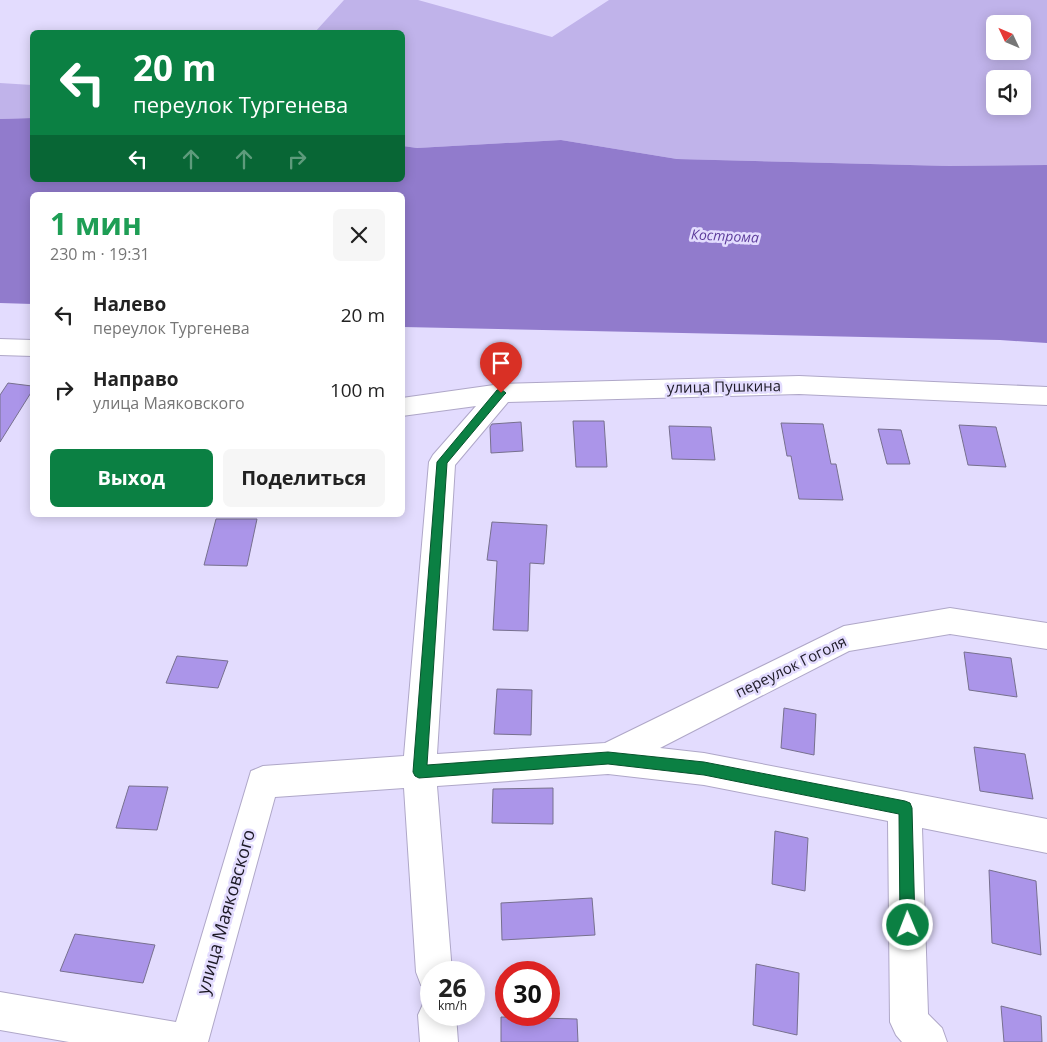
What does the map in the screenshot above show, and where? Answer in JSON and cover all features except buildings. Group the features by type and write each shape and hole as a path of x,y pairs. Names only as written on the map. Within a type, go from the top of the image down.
{"street":[{"path":"0,347 30,348"},
{"name":"улица Пушкина","path":"405,407 501,393 799,385 1047,396"},
{"path":"433,961 419,772 442,462 501,393"},
{"name":"переулок Гоголя","path":"608,758 844,639 950,622 1047,636"},
{"path":"419,772 608,758 704,769 1047,836"},
{"name":"улица Маяковского","path":"189,1042 263,782 419,772"},
{"path":"905,808 910,1022 928,1042"},
{"path":"0,1010 178,1042"},
{"path":"439,1026 440,1042"}],"shaded area":[{"path":"344,0 418,0 552,37 609,0 1047,0 1047,165 949,166 677,159 561,140 417,148 405,146 405,30 317,30"},
{"path":"0,83 30,85 30,118 0,119"}],"water":[{"name":"Кострома","path":"30,118 30,182 405,182 405,146 417,148 561,140 677,159 949,166 1047,165 1047,343 1000,340 405,327 405,192 30,192 30,304 0,303 0,119"}],"route":[{"path":"501,393 442,462 419,772 608,758 704,769 905,808 908,925"}]}
